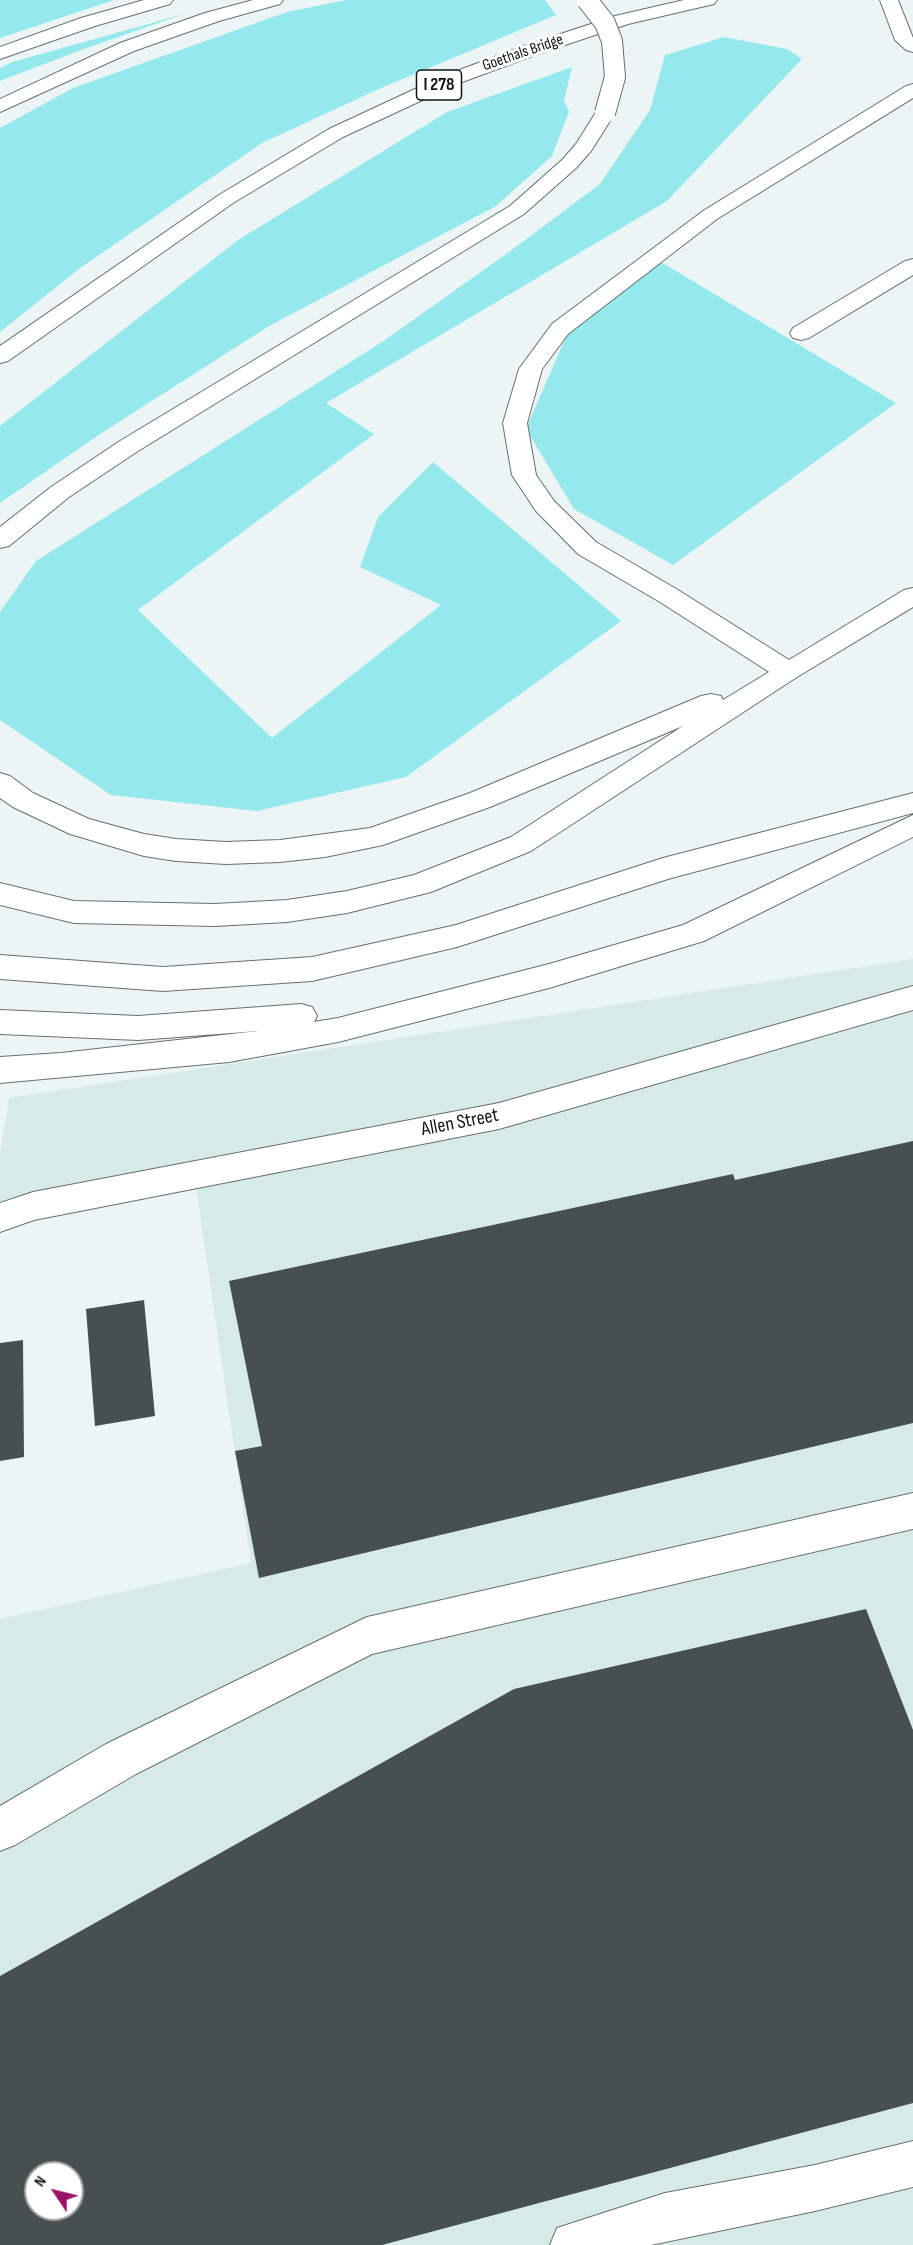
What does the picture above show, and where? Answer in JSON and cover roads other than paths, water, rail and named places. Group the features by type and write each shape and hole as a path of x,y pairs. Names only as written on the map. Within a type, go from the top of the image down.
{"main road":[{"path":"0,53 88,22 164,0"},
{"path":"0,106 127,47 202,21 274,0"},
{"path":"0,540 60,492 147,435 517,210 569,164 584,147 605,114 615,77 612,41 605,23 587,0"},
{"name":"Goethals Bridge","path":"2,366 243,187 298,154 378,112 490,64 594,29 708,0"},
{"path":"889,0 904,40 913,46"},
{"path":"788,671 669,596 587,548 545,506 524,475 515,423 531,369 560,329 710,215 913,90"},
{"path":"801,333 913,266"},
{"path":"0,894 74,912 215,915 287,911 327,905 420,884 521,844 788,671 913,596"},
{"path":"0,783 33,805 80,827 144,844 176,850 226,853 280,851 325,846 373,838 480,800 788,671"},
{"path":"0,967 163,979 312,969 457,936 663,869 913,803"},
{"path":"0,1070 229,1049 338,1030 549,976 693,933 913,825"},
{"path":"0,1022 138,1028 270,1020 464,998"},
{"name":"Allen Street","path":"0,1218 33,1206 499,1116 913,998"},
{"path":"0,1830 121,1759 367,1636 913,1511"},
{"path":"574,2245 665,2217 815,2188 913,2164"}]}
